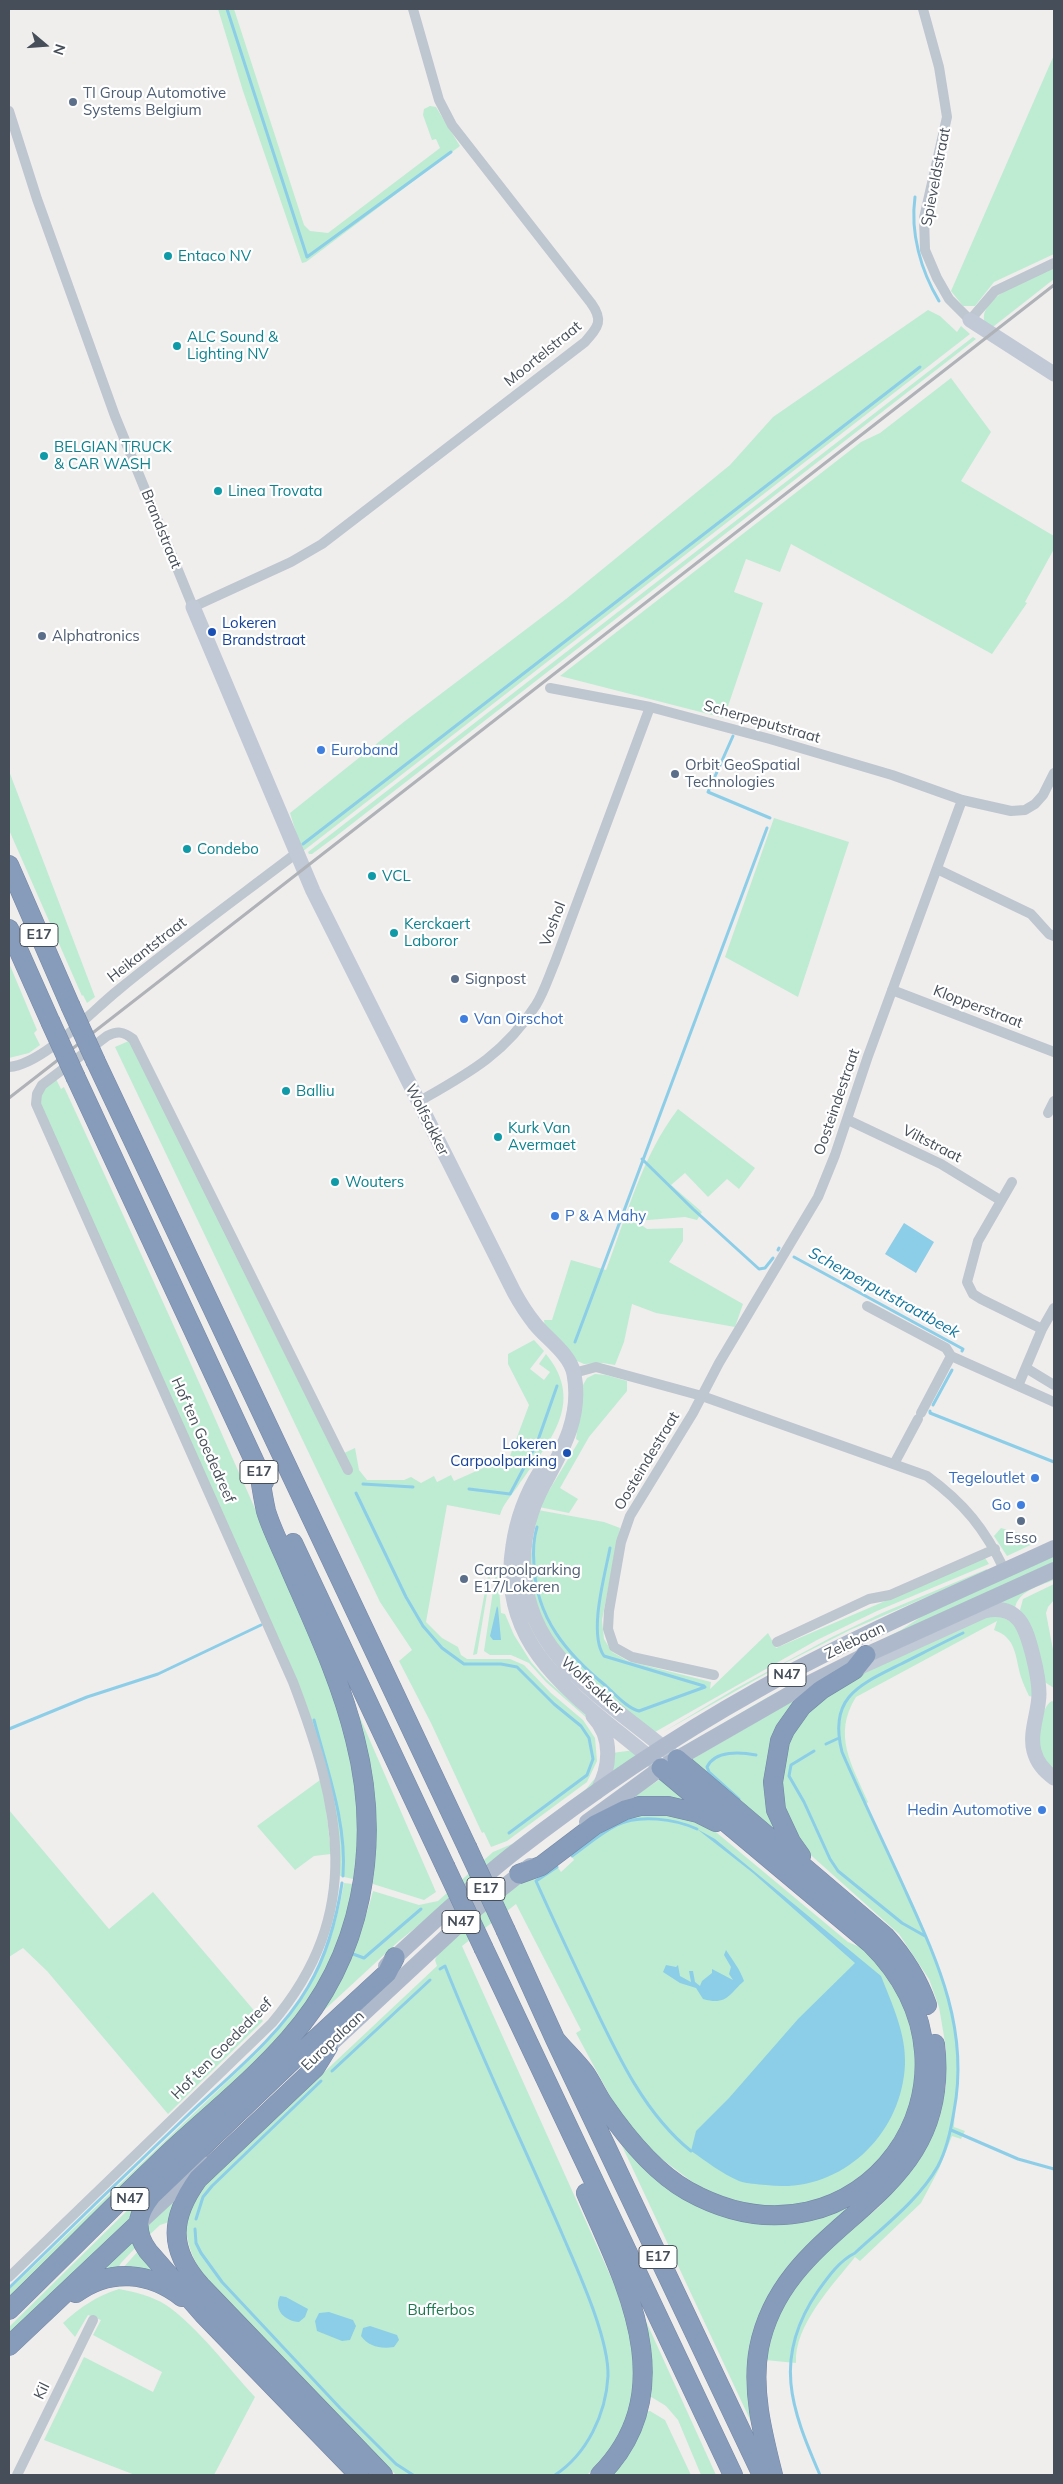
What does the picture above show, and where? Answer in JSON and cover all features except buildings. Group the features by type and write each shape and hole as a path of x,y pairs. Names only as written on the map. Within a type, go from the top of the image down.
{"highway":[{"name":"E17","path":"9,865 96,1062 506,1931 554,2039 762,2475"},
{"name":"E17","path":"9,929 76,1078 259,1471 733,2475"},
{"path":"9,2310 102,2216 291,2038 320,1998 342,1957 354,1923 365,1876 368,1833 364,1786 356,1740 328,1657 267,1511 259,1471"},
{"path":"866,1655 854,1670 811,1697 798,1711 785,1730 774,1767 773,1782 776,1810 790,1842 802,1857 881,1925 902,1949 905,1960"},
{"path":"554,2039 584,2072 604,2105 636,2146 669,2178 688,2190 735,2211 761,2215 788,2215 822,2208 852,2194 885,2167 901,2145 915,2118 921,2099 925,2075 925,2052 917,2013 902,1982 870,1943 662,1758"},
{"path":"662,1758 864,1917 885,1936 905,1960 920,1987 933,2023 938,2072 933,2108 923,2135 908,2160 890,2183 808,2256 789,2280 768,2319 759,2349 756,2378 761,2423 773,2475"},
{"path":"519,1874 541,1866 594,1825 614,1814 640,1806 683,1808 698,1813 721,1826 850,1934 870,1943"},
{"path":"360,2475 203,2314 148,2251 139,2235 138,2225 139,2214 151,2196 387,1973 395,1957"},
{"path":"328,2046 315,2068 198,2179 178,2211 176,2239 179,2252 189,2273 200,2286 384,2475"},
{"path":"577,2145 586,2192 624,2281 638,2324 644,2369 639,2408 628,2435 615,2460 600,2475"},
{"name":"Europalaan","path":"9,2346 138,2225"},
{"path":"53,2304 72,2296 88,2284 102,2279 135,2276 152,2280 171,2289 203,2314"}],"main road":[{"name":"Zelebaan","path":"662,1758 787,1674 1054,1548"},
{"name":"Zelebaan","path":"662,1758 866,1655 1054,1570"},
{"name":"Europalaan","path":"9,2319 170,2161 395,1957 512,1855 597,1792 662,1758"},
{"name":"Europalaan","path":"138,2225 476,1908 662,1758"}],"street":[{"name":"Moortelstraat","path":"193,607 291,562 322,544 585,342 599,323 599,314 592,304 452,125 439,100 413,9"},
{"name":"Spieveldstraat","path":"923,9 939,67 947,117 924,218 925,250 937,278 949,299 975,324"},
{"name":"Brandstraat","path":"9,111 36,199 112,407 193,607 299,857"},
{"path":"1054,263 995,291 975,324 1054,374"},
{"name":"Scherpeputstraat","path":"550,688 650,707 770,739 892,776 962,800 1011,811 1025,810 1043,796 1054,773"},
{"name":"Voshol","path":"418,1102 478,1068 514,1036 537,1003 555,962 650,707"},
{"name":"Oosteindestraat","path":"714,1676 632,1657 614,1647 608,1629 616,1567 630,1516 818,1197 848,1120 892,990 962,800"},
{"name":"Heikantstraat","path":"14,1066 43,1052 116,992 290,858 299,857"},
{"name":"Wolfsakker","path":"299,857 313,891 514,1292 525,1311 566,1358 574,1373 576,1407 571,1428 564,1447 534,1504 526,1527 522,1561 532,1613 546,1641 570,1669 662,1758"},
{"path":"937,869 1031,914 1049,934 1054,936"},
{"name":"Klopperstraat","path":"892,990 1054,1052"},
{"name":"Hof ten Goededreef","path":"9,2277 272,2024 285,2008 310,1971 323,1938 331,1908 336,1871 336,1839 330,1802 310,1729 294,1682 36,1104 37,1094 42,1085 107,1036 116,1032 126,1033 133,1039 348,1470"},
{"path":"1048,1113 1054,1102"},
{"name":"Viltstraat","path":"848,1120 941,1164 1000,1200"},
{"path":"1012,1182 978,1241 967,1282 969,1288 981,1299 1042,1329"},
{"path":"867,1306 946,1348 951,1356 1054,1402"},
{"path":"1018,1386 1042,1329 1054,1308"},
{"path":"894,1464 951,1356"},
{"path":"574,1373 596,1368 702,1396 927,1476 948,1491 970,1513 995,1549 1005,1571"},
{"path":"1026,1368 1054,1385"},
{"name":"Wolfsakker","path":"571,1428 530,1488 516,1525 511,1558 513,1598 520,1626 540,1667 547,1676 591,1714 603,1730 608,1758 604,1780 597,1792"},
{"name":"Zelebaan","path":"777,1642 869,1599 890,1595 995,1549"},
{"path":"854,1670 976,1614 992,1609 1005,1611 1022,1622 1026,1629 1038,1679 1039,1693 1033,1750 1041,1767 1054,1778"},
{"name":"Wolfsakker","path":"531,1647 549,1670 566,1687 662,1758"},
{"name":"Kil","path":"17,2475 93,2320"}],"green space":[{"path":"218,9 234,9 304,225 310,231 328,233 440,148 436,139 432,140 423,115 424,109 430,106 436,107 460,146 306,262 302,263 243,91"},
{"path":"1054,55 1054,254 994,282 975,306 963,306 951,291"},
{"path":"1054,267 1054,279 989,330 984,319 986,309 994,299 1019,283"},
{"path":"928,310 940,316 957,332 961,326 970,334 302,852 290,813 405,721 566,599 730,465 773,417"},
{"path":"973,337 976,339 335,837 312,854 309,854 308,852"},
{"path":"951,378 991,432 961,481 1054,536 1054,549 1025,602 1027,603 992,654 791,544 780,572 746,559 734,592 763,603 724,718 560,676 861,442 880,433"},
{"path":"9,771 95,997 87,1003 82,996 9,830"},
{"path":"774,818 849,842 798,997 725,957"},
{"path":"9,963 37,1030 34,1033 40,1045 29,1053 9,1058"},
{"path":"131,1040 347,1475 351,1473 342,1454 355,1448 359,1470 367,1480 404,1480 411,1477 421,1483 434,1476 437,1482 451,1475 454,1481 510,1456 529,1405 508,1364 508,1354 534,1340 544,1351 530,1369 544,1380 550,1372 539,1364 546,1354 558,1372 563,1390 563,1407 558,1423 540,1455 505,1504 500,1515 447,1505 426,1622 442,1638 458,1647 461,1655 467,1659 510,1659 524,1665 551,1693 583,1720 595,1738 597,1761 587,1782 507,1841 491,1847 484,1832 482,1833 431,1723 399,1661 412,1650 380,1602 115,1047"},
{"path":"55,1077 61,1089 64,1087 170,1318 296,1602 323,1669 345,1737 353,1772 357,1807 357,1843 353,1879 340,1876 339,1849 314,1728 298,1683 43,1115 38,1095"},
{"path":"678,1109 755,1168 739,1189 727,1179 708,1197 685,1173 671,1185 702,1212 697,1220 685,1217 636,1221 647,1229 683,1228 683,1241 669,1262 743,1304 735,1327 656,1313 632,1304 624,1342 615,1365 603,1363 584,1364 575,1360 545,1328 544,1320 552,1320 571,1260 606,1270 636,1186 665,1127"},
{"path":"595,1374 627,1381 627,1391 589,1437 560,1488 578,1499 569,1513 539,1507 579,1441 576,1439 583,1385 587,1378"},
{"path":"538,1510 604,1522 620,1528 602,1620 604,1639 612,1652 628,1661 711,1682 710,1689 768,1633 776,1648 985,1558 989,1564 877,1611 817,1640 655,1732 595,1686 548,1637 527,1580"},
{"path":"1001,1528 1029,1536 1033,1534 1039,1541 1007,1556 994,1536"},
{"path":"1054,1555 1054,1563 681,1748 768,1697 901,1630 927,1613"},
{"path":"987,1569 987,1571 850,1630 787,1662 663,1732 735,1689 832,1637 882,1613"},
{"path":"489,1570 491,1570 477,1654 473,1655"},
{"path":"496,1571 498,1575 501,1613 505,1614 514,1635 531,1662 546,1679 590,1719 600,1740 589,1720 546,1682 529,1663 511,1655 490,1655 484,1651"},
{"path":"1054,1576 1054,1580 1025,1593 1020,1598 1015,1609 996,1602"},
{"path":"1054,1584 1054,1600 1046,1613 1054,1655 1054,1688 1043,1681 1020,1610 1023,1599"},
{"path":"996,1614 1014,1623 1024,1639 1034,1697 1029,1696 1011,1643 1002,1633 994,1630 997,1621 856,1697 849,1711 845,1737 851,1763 868,1802 866,1804 921,1921 944,1982 952,2013 958,2054 954,2127 965,2131 961,2139 952,2136 939,2169 921,2203 860,2261 855,2257 816,2306 801,2334 796,2363 765,2360 774,2322 792,2288 838,2241 879,2207 904,2179 928,2145 940,2116 946,2086 946,2048 939,2007 929,1979 899,1934 804,1849 785,1812 782,1790 786,1746 806,1712 854,1676 968,1623"},
{"path":"809,1691 778,1730 787,1846 691,1760"},
{"path":"351,1697 436,1892 424,1900 373,1884 374,1861"},
{"path":"1052,1701 1054,1702 1054,1772 1044,1760 1038,1745 1038,1734 1043,1714 1045,1708"},
{"path":"635,1750 638,1754 610,1775 612,1753"},
{"path":"604,1751 595,1784 399,1941 307,2026 354,1944 373,1891 419,1905 438,1901 493,1852 512,1844 586,1789 596,1777"},
{"path":"665,1776 705,1811 626,1802"},
{"path":"320,1780 325,1799 331,1854 314,1856 295,1870 257,1826"},
{"path":"9,1810 109,1929 153,1892 263,2021 168,2114 47,1971 23,1948 9,1957"},
{"name":"Bufferbos","path":"642,1814 676,1815 711,1828 848,1942 869,1951 900,1992 917,2053 914,2091 906,2119 892,2145 877,2164 836,2194 791,2208 761,2206 725,2199 703,2190 655,2154 616,2107 576,2033 581,2030 516,1904 462,1946 615,2286 630,2334 634,2354 633,2392 622,2429 601,2461 587,2475 396,2475 210,2284 196,2263 188,2240 187,2216 191,2205 197,2193 206,2183 437,1966 435,1960 439,1952 512,1888 554,1862 561,1872 574,1860 568,1850 603,1825"},
{"path":"344,1883 353,1884 346,1921 323,1979 281,2038 9,2302 9,2290 258,2052 292,2013 316,1975 325,1955 339,1909"},
{"path":"922,2003 929,2027 933,2059 910,2150 781,2279 753,2426 616,2133 660,2177 797,2219 908,2145"},
{"path":"179,2195 172,2221 160,2225 145,2239 143,2229"},
{"path":"142,2196 133,2221 9,2338 9,2327"},
{"path":"134,2237 138,2245 117,2270 91,2279"},
{"path":"140,2249 165,2275 121,2270"},
{"path":"119,2289 155,2299 178,2314 201,2336 255,2397 214,2475 135,2475 44,2440 84,2357 153,2392 162,2372 93,2335 101,2320 88,2315 75,2337 63,2323 89,2303"},
{"path":"642,2318 645,2319 716,2475 701,2475 678,2420 666,2406 648,2395"},
{"path":"650,2411 665,2420 691,2475 606,2475 643,2412"}],"water":[{"path":"904,1223 934,1242 916,1273 885,1254"},
{"path":"497,1606 501,1640 493,1640 490,1636"},
{"path":"697,1829 715,1839 881,1976 898,2019 905,2052 905,2064 901,2091 892,2115 879,2137 861,2156 841,2170 818,2181 793,2186 745,2183 726,2175 691,2151 696,2131 729,2098 798,2019 855,1963 753,1873"},
{"path":"726,1950 744,1981 723,2000 711,2001 703,1999 696,1988 680,1983 663,1972 666,1965 676,1967 678,1965 680,1976 691,1982 689,1971 693,1971 695,1982 700,1986 702,1981 712,1973 712,1969 733,1980 729,1974 731,1967 724,1955"},
{"path":"280,2296 286,2297 308,2309 305,2317 299,2322 285,2317 278,2306"},
{"path":"329,2312 353,2320 356,2326 350,2340 342,2341 317,2331 315,2321 319,2313"},
{"path":"370,2326 397,2335 399,2340 394,2347 384,2348 372,2345 361,2336 363,2328"}],"waterway":[{"path":"227,9 307,257 451,152"},
{"path":"915,197 914,224 918,251 927,277 939,301"},
{"path":"303,844 920,367"},
{"path":"733,736 708,792 770,818"},
{"path":"575,1342 767,828"},
{"name":"Scherperputstraatbeek","path":"642,1159 759,1269 765,1268 773,1258"},
{"name":"Scherperputstraatbeek","path":"794,1257 963,1349 962,1351"},
{"path":"933,1405 952,1370"},
{"path":"469,1489 510,1494 537,1443 557,1386"},
{"name":"Scherperputstraatbeek","path":"930,1411 930,1413 1054,1462"},
{"path":"363,1484 413,1487"},
{"path":"356,1493 406,1597 423,1626 442,1648 464,1664 501,1664 517,1667 554,1704 581,1726 589,1738 593,1759 587,1775 509,1833"},
{"path":"537,1527 533,1551 536,1584 541,1602 547,1618 556,1633 567,1648 592,1674 626,1704 639,1711 705,1687"},
{"path":"610,1548 599,1604 597,1633 599,1646 604,1656 704,1686"},
{"path":"9,1729 87,1697 158,1674 261,1625"},
{"path":"820,2475 794,2405 791,2361 795,2339 804,2315 830,2275 911,2202 938,2166 950,2132 958,2080 954,2022 938,1966 842,1752 839,1718 843,1706 850,1695 860,1687 872,1679 963,1633"},
{"path":"314,1720 339,1817 342,1836 343,1876"},
{"path":"826,1744 839,1738"},
{"path":"814,1751 791,1765 789,1776 804,1802 830,1859 838,1871 902,1923 925,1936"},
{"path":"739,1799 709,1772 707,1767 711,1761 722,1755 736,1753 756,1755"},
{"path":"572,1856 605,1832 626,1822 646,1819 668,1820 697,1829"},
{"path":"557,1867 536,1881 580,1976 618,2054 643,2097 657,2117 691,2151"},
{"path":"9,2288 252,2056 283,2022 308,1987 320,1963 334,1923 342,1883"},
{"path":"353,1954 364,1958 421,1909"},
{"path":"440,1969 445,1966 576,2267 592,2305 604,2343 608,2376 599,2418 593,2432 576,2456 555,2475"},
{"path":"332,2071 430,1980"},
{"path":"196,2219 203,2197 212,2186 321,2081"},
{"path":"951,2130 1018,2159 1054,2169"},
{"path":"195,2229 196,2243 201,2253 222,2282 340,2408 396,2464 413,2475"}],"railway":[{"path":"9,1098 1054,285"}],"place":[{"name":"TI Group Automotive Systems Belgium","path":"73,102"},
{"name":"Entaco NV","path":"168,256"},
{"name":"ALC Sound & Lighting NV","path":"177,346"},
{"name":"BELGIAN TRUCK & CAR WASH","path":"44,456"},
{"name":"Linea Trovata","path":"218,491"},
{"name":"Lokeren Brandstraat","path":"212,632"},
{"name":"Alphatronics","path":"42,636"},
{"name":"Euroband","path":"321,750"},
{"name":"Orbit GeoSpatial Technologies","path":"675,774"},
{"name":"Condebo","path":"187,849"},
{"name":"VCL","path":"372,876"},
{"name":"Kerckaert Laboror","path":"394,933"},
{"name":"Signpost","path":"455,979"},
{"name":"Van Oirschot","path":"464,1019"},
{"name":"Balliu","path":"286,1091"},
{"name":"Kurk Van Avermaet","path":"498,1137"},
{"name":"Wouters","path":"335,1182"},
{"name":"P & A Mahy","path":"555,1216"},
{"name":"Lokeren Carpoolparking","path":"567,1453"},
{"name":"Tegeloutlet","path":"1035,1478"},
{"name":"Go","path":"1021,1505"},
{"name":"Esso","path":"1021,1521"},
{"name":"Carpoolparking E17/Lokeren","path":"464,1579"},
{"name":"Hedin Automotive","path":"1042,1810"}]}
